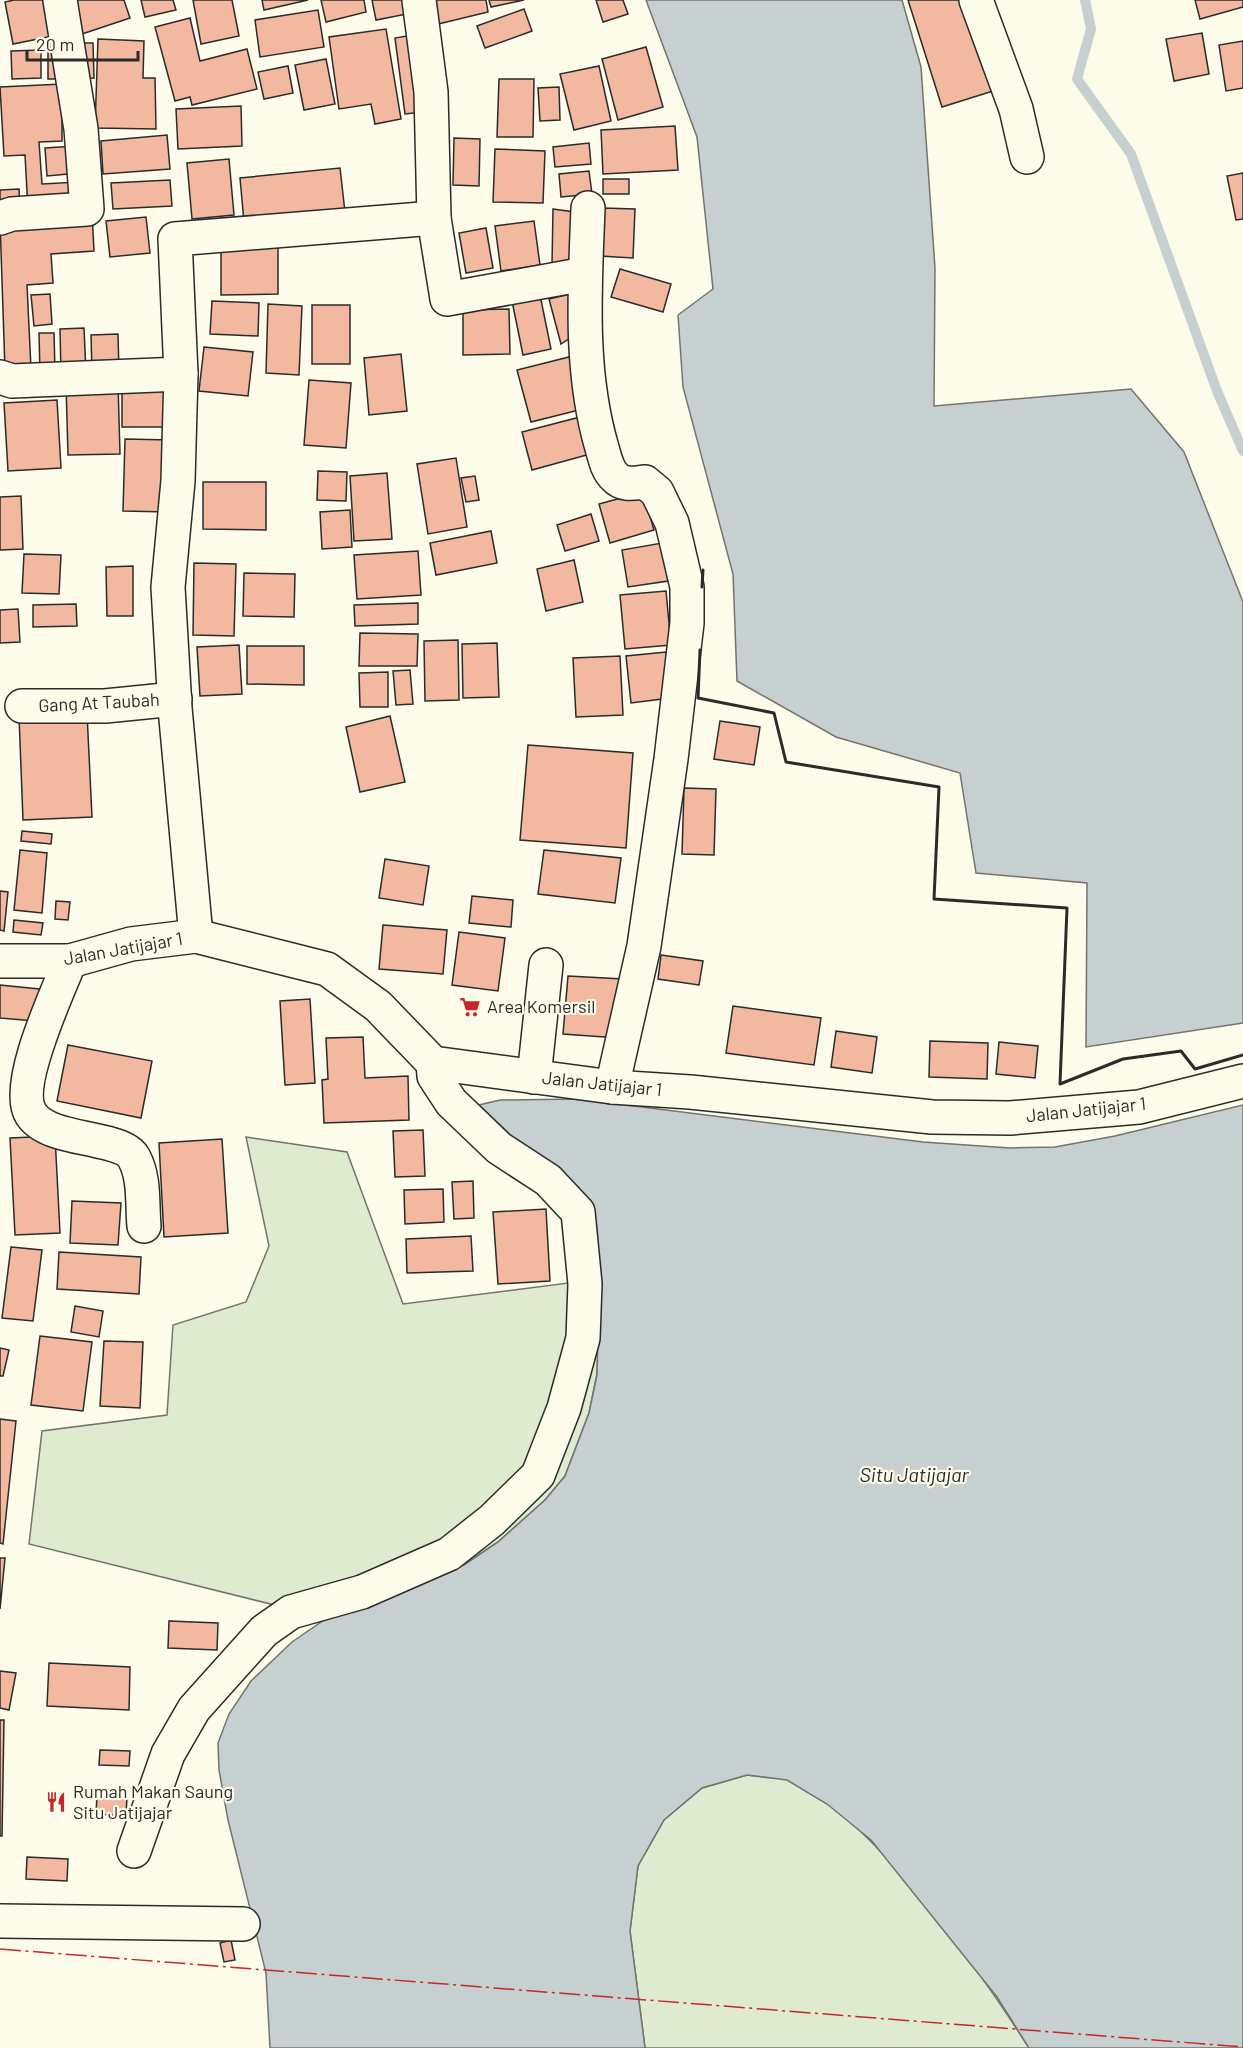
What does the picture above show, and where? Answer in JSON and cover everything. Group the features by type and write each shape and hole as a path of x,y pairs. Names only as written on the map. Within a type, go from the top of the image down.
{"street":[{"path":"0,218 12,214 87,209 81,129 60,0"},
{"path":"419,0 431,92 434,218 447,299 585,274"},
{"path":"976,0 1016,110 1027,157"},
{"path":"588,208 584,326 592,413 609,470 616,479 627,484 645,482 657,492 672,523 687,586 687,623 671,759 644,946 612,1087"},
{"path":"196,936 175,699 168,587 178,481 181,374 175,239 434,218"},
{"path":"0,377 12,381 181,374"},
{"name":"Gang At Taubah","path":"22,706 105,706 175,699"},
{"name":"Jalan Jatijajar 1","path":"0,961 70,961 131,944 196,936 327,969 378,1006 433,1063 612,1087 690,1092 932,1117 1010,1118 1139,1107 1243,1081"},
{"path":"70,961 29,1068 27,1093 31,1114 47,1128 119,1146 134,1156 140,1174 144,1227"},
{"path":"534,1077 546,965"},
{"path":"134,1851 168,1754 194,1709 264,1631 291,1612 362,1592 449,1554 492,1520 538,1475 564,1408 583,1338 585,1284 578,1212 548,1180 499,1148 451,1102 434,1076 433,1063"},
{"path":"0,1921 243,1924"}],"green space":[{"path":"246,1137 347,1152 403,1304 592,1280 598,1335 597,1374 589,1413 565,1476 545,1500 499,1541 463,1565 327,1618 29,1544 42,1431 167,1415 173,1325 246,1302 269,1246"},
{"path":"747,1775 788,1780 820,1798 854,1825 888,1859 921,1898 983,1979 1029,2048 645,2048 630,1931 638,1866 664,1820 702,1788"}],"water":[{"path":"646,0 902,0 921,67 935,268 934,406 1131,389 1184,452 1243,602 1243,1023 1086,1047 1087,883 976,873 960,773 836,737 737,681 733,574 683,387 678,315 713,289 697,137"},
{"name":"Situ Jatijajar","path":"578,1099 923,1142 1010,1148 1055,1147 1115,1136 1243,1105 1243,2048 1029,2048 997,1997 871,1840 827,1804 787,1780 747,1775 702,1788 664,1820 638,1866 630,1931 645,2048 270,2048 266,1973 228,1820 219,1770 218,1743 229,1714 251,1681 292,1642 327,1618 464,1565 498,1542 545,1500 565,1476 589,1413 597,1375 598,1335 589,1241 476,1110 479,1105 500,1100"}],"building":[{"path":"56,0 63,34 13,44 5,2"},
{"path":"65,0 124,0 130,18 76,36"},
{"path":"141,0 173,0 176,10 145,17"},
{"path":"193,0 232,0 239,36 201,44"},
{"path":"262,0 308,0 264,10"},
{"path":"321,0 364,0 366,12 326,22"},
{"path":"372,0 409,0 412,13 376,20"},
{"path":"428,0 486,0 488,12 434,25"},
{"path":"489,0 524,0 491,7"},
{"path":"596,0 623,0 628,14 603,22"},
{"path":"908,0 965,0 993,91 942,107"},
{"path":"1195,0 1243,0 1243,7 1200,19"},
{"path":"524,9 532,31 485,48 477,26"},
{"path":"318,10 324,47 260,57 255,20"},
{"path":"190,18 200,61 247,49 257,89 192,105 190,97 175,101 155,27"},
{"path":"386,29 401,119 375,124 371,104 339,109 329,37"},
{"path":"1202,33 1209,74 1174,81 1166,39"},
{"path":"412,35 422,112 405,114 395,38"},
{"path":"98,39 144,41 143,78 155,78 156,129 95,128"},
{"path":"1243,41 1243,88 1226,91 1219,45"},
{"path":"77,43 93,43 94,78 78,79"},
{"path":"646,47 663,107 618,120 602,59"},
{"path":"41,50 41,78 12,79 11,51"},
{"path":"48,50 68,51 68,79 48,79"},
{"path":"326,59 335,104 304,110 295,65"},
{"path":"288,66 293,93 264,99 258,72"},
{"path":"599,66 611,121 574,130 560,74"},
{"path":"499,79 534,79 533,137 497,137"},
{"path":"62,84 62,141 39,142 42,184 78,182 80,207 28,210 25,155 4,156 0,87"},
{"path":"559,87 560,120 540,121 538,88"},
{"path":"241,106 242,146 178,149 176,109"},
{"path":"675,126 678,170 603,174 601,130"},
{"path":"167,135 170,169 103,174 101,141"},
{"path":"454,138 480,139 479,186 453,185"},
{"path":"589,143 591,164 555,167 553,147"},
{"path":"76,146 79,173 47,176 45,148"},
{"path":"495,149 545,151 543,203 493,202"},
{"path":"229,159 234,215 192,219 187,163"},
{"path":"340,168 345,212 244,222 240,178"},
{"path":"589,171 592,194 561,197 559,174"},
{"path":"1243,173 1243,219 1236,220 1227,176"},
{"path":"603,179 629,179 629,194 603,194"},
{"path":"170,180 172,206 113,209 111,183"},
{"path":"19,189 20,212 0,213 0,190"},
{"path":"602,208 635,209 633,258 600,256"},
{"path":"553,209 574,212 575,270 552,265"},
{"path":"92,213 94,251 51,254 53,283 27,285 31,369 5,370 0,221"},
{"path":"146,217 150,253 110,257 106,221"},
{"path":"534,221 540,265 501,271 495,226"},
{"path":"486,228 493,268 466,273 459,233"},
{"path":"221,245 278,245 278,294 221,295"},
{"path":"620,269 671,284 663,312 611,297"},
{"path":"50,294 52,324 34,326 31,295"},
{"path":"570,294 579,332 561,344 549,299"},
{"path":"540,295 551,349 523,355 512,301"},
{"path":"212,301 259,303 258,336 210,334"},
{"path":"268,304 302,306 299,375 266,373"},
{"path":"312,305 350,305 350,364 312,364"},
{"path":"509,309 510,354 463,355 463,310"},
{"path":"84,328 86,373 61,373 60,329"},
{"path":"39,333 54,333 55,372 40,373"},
{"path":"118,334 119,373 92,374 91,335"},
{"path":"204,347 253,352 248,396 199,391"},
{"path":"401,354 407,411 369,415 364,358"},
{"path":"573,356 587,408 531,422 517,370"},
{"path":"122,380 176,380 176,427 122,427"},
{"path":"309,380 351,383 346,448 304,445"},
{"path":"118,383 120,454 68,455 66,384"},
{"path":"57,400 61,468 8,471 4,403"},
{"path":"584,416 594,453 532,470 522,432"},
{"path":"125,439 171,440 169,512 123,511"},
{"path":"456,458 467,527 428,534 417,464"},
{"path":"318,471 347,472 346,501 317,500"},
{"path":"387,473 392,539 354,541 350,476"},
{"path":"475,476 479,500 466,502 461,478"},
{"path":"203,482 266,482 266,530 203,529"},
{"path":"643,492 654,530 610,543 599,504"},
{"path":"21,496 23,549 0,550 0,497"},
{"path":"350,510 352,547 322,549 320,512"},
{"path":"591,514 599,541 565,551 557,525"},
{"path":"491,531 497,563 436,575 430,543"},
{"path":"662,543 668,581 628,587 622,550"},
{"path":"418,551 421,595 357,599 354,555"},
{"path":"24,554 61,555 59,594 22,593"},
{"path":"574,560 583,602 546,611 537,569"},
{"path":"194,563 236,564 234,636 193,635"},
{"path":"133,566 133,616 107,616 106,567"},
{"path":"244,573 295,574 294,617 243,616"},
{"path":"666,591 671,645 625,649 620,595"},
{"path":"418,603 418,624 355,626 354,605"},
{"path":"76,604 77,626 33,627 33,605"},
{"path":"18,609 20,642 0,643 0,610"},
{"path":"360,633 418,634 417,666 359,666"},
{"path":"458,640 459,700 425,701 424,641"},
{"path":"497,643 499,697 463,698 462,644"},
{"path":"239,645 242,694 200,696 197,647"},
{"path":"247,646 304,646 304,685 247,684"},
{"path":"666,652 670,698 631,703 626,656"},
{"path":"620,656 623,715 576,717 573,658"},
{"path":"410,670 413,704 396,705 393,671"},
{"path":"388,672 388,707 360,707 359,673"},
{"path":"87,713 92,817 23,820 19,716"},
{"path":"390,716 405,782 360,792 346,727"},
{"path":"720,721 760,727 754,765 714,759"},
{"path":"528,745 633,753 626,848 520,840"},
{"path":"684,788 716,789 714,855 682,854"},
{"path":"22,831 52,834 51,844 21,841"},
{"path":"20,850 47,853 42,913 14,910"},
{"path":"544,850 621,858 615,903 538,894"},
{"path":"385,859 429,866 423,905 379,898"},
{"path":"0,891 8,892 4,931 0,930"},
{"path":"472,896 513,900 511,927 469,923"},
{"path":"56,901 70,902 68,920 55,919"},
{"path":"14,920 43,923 41,935 13,932"},
{"path":"383,925 447,930 443,974 379,969"},
{"path":"459,932 505,938 498,991 452,985"},
{"path":"661,955 703,961 699,985 658,979"},
{"path":"568,976 623,979 618,1038 563,1034"},
{"path":"0,985 49,990 46,1022 0,1018"},
{"path":"310,999 315,1083 285,1085 280,1001"},
{"path":"733,1006 821,1018 814,1065 726,1053"},
{"path":"836,1031 877,1037 872,1073 831,1067"},
{"path":"363,1037 365,1078 408,1076 409,1120 324,1123 322,1080 328,1079 326,1038"},
{"path":"930,1041 988,1043 987,1079 929,1077"},
{"path":"999,1042 1038,1046 1035,1078 996,1074"},
{"path":"68,1045 152,1061 141,1118 57,1101"},
{"path":"423,1130 425,1176 395,1177 393,1131"},
{"path":"55,1136 60,1233 15,1235 10,1138"},
{"path":"222,1139 228,1233 164,1237 159,1143"},
{"path":"473,1181 474,1218 454,1219 452,1182"},
{"path":"443,1189 444,1222 405,1224 404,1190"},
{"path":"72,1201 121,1203 118,1245 70,1243"},
{"path":"546,1209 550,1281 498,1284 493,1212"},
{"path":"471,1236 473,1271 407,1273 406,1239"},
{"path":"11,1247 42,1250 33,1321 2,1318"},
{"path":"59,1252 141,1257 139,1294 57,1289"},
{"path":"75,1306 103,1311 99,1337 71,1332"},
{"path":"40,1336 92,1342 83,1411 31,1405"},
{"path":"104,1341 143,1342 140,1408 100,1406"},
{"path":"0,1348 9,1350 3,1376 0,1376"},
{"path":"0,1419 16,1421 3,1544 0,1543"},
{"path":"0,1558 5,1558 0,1609"},
{"path":"169,1621 218,1623 217,1650 168,1648"},
{"path":"49,1663 130,1667 129,1710 47,1706"},
{"path":"0,1671 16,1673 9,1710 0,1708"},
{"path":"0,1720 4,1720 2,1836 0,1836"},
{"path":"100,1750 130,1751 129,1766 99,1765"},
{"path":"97,1795 127,1797 126,1816 96,1814"},
{"path":"27,1857 68,1859 67,1881 26,1879"},
{"path":"231,1940 235,1960 224,1962 220,1943"}],"waterway":[{"path":"1085,0 1091,29 1077,79 1131,154 1217,391 1243,451"}],"wall":[{"path":"702,587 703,570"},
{"path":"700,650 698,698 774,713 786,762 939,787 934,899 1067,908 1060,1084 1123,1059 1181,1051 1195,1069 1243,1055"}],"power":[{"path":"0,1949 1243,2047"}],"place":[{"name":"Area Komersil","path":"470,1007"},
{"name":"Rumah Makan Saung Situ Jatijajar","path":"56,1802"}]}
